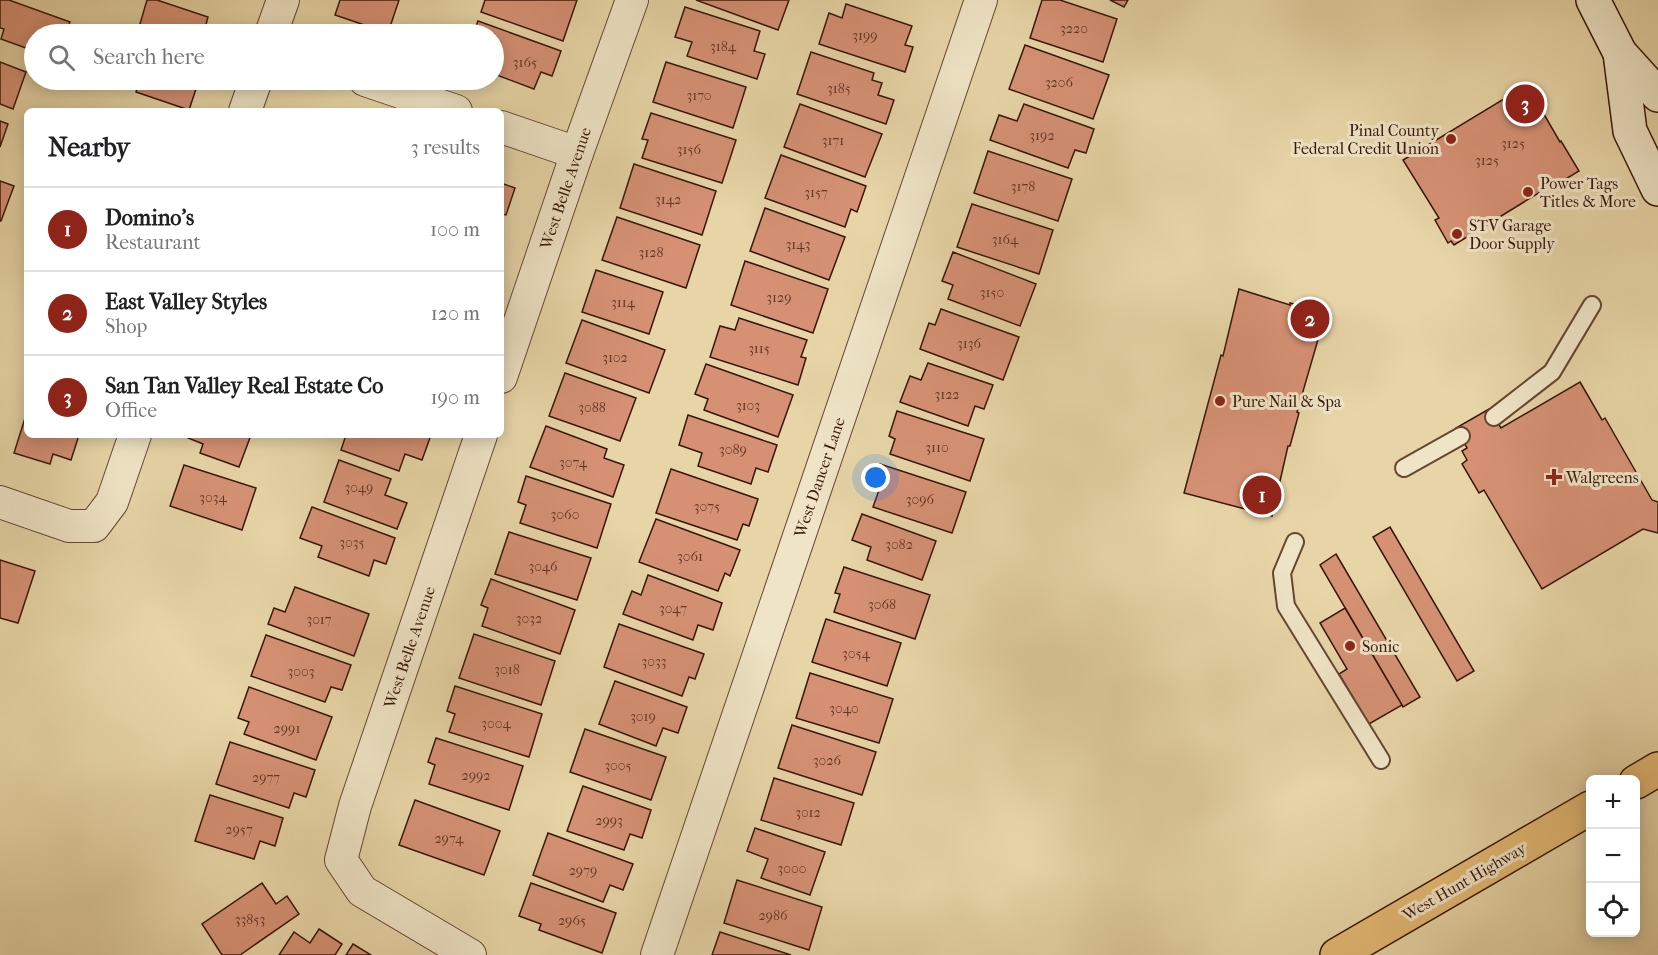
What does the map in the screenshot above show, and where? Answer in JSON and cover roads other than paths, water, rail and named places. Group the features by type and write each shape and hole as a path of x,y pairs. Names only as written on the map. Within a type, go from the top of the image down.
{"main road":[{"path":"1640,779 1658,769"},
{"name":"West Hunt Highway","path":"1337,955 1586,810"}],"street":[{"path":"275,24 283,0"},
{"name":"West Belle Avenue","path":"504,368 632,0"},
{"path":"1593,0 1620,53 1658,95"},
{"name":"West Dancer Lane","path":"657,955 971,3"},
{"path":"1620,53 1630,132 1658,189"},
{"path":"246,108 252,90"},
{"path":"394,90 447,108"},
{"path":"504,128 577,153"},
{"path":"0,502 69,526 94,526 112,502 134,438"},
{"name":"West Belle Avenue","path":"470,955 362,891 341,860 355,806 480,438"}],"lane":[{"path":"1494,417 1504,412 1552,372 1592,305"},
{"path":"1404,468 1461,436"},
{"path":"1295,542 1282,573 1286,606 1381,760"}],"place":[{"name":"San Tan Valley Real Estate Co","path":"1525,104"},
{"name":"Pinal County Federal Credit Union","path":"1451,139"},
{"name":"Power Tags Titles & More","path":"1528,192"},
{"name":"STV Garage Door Supply","path":"1457,234"},
{"name":"East Valley Styles","path":"1310,319"},
{"name":"Pure Nail & Spa","path":"1220,401"},
{"name":"Walgreens","path":"1554,477"},
{"name":"Domino's","path":"1262,495"},
{"name":"Sonic","path":"1350,646"}]}
